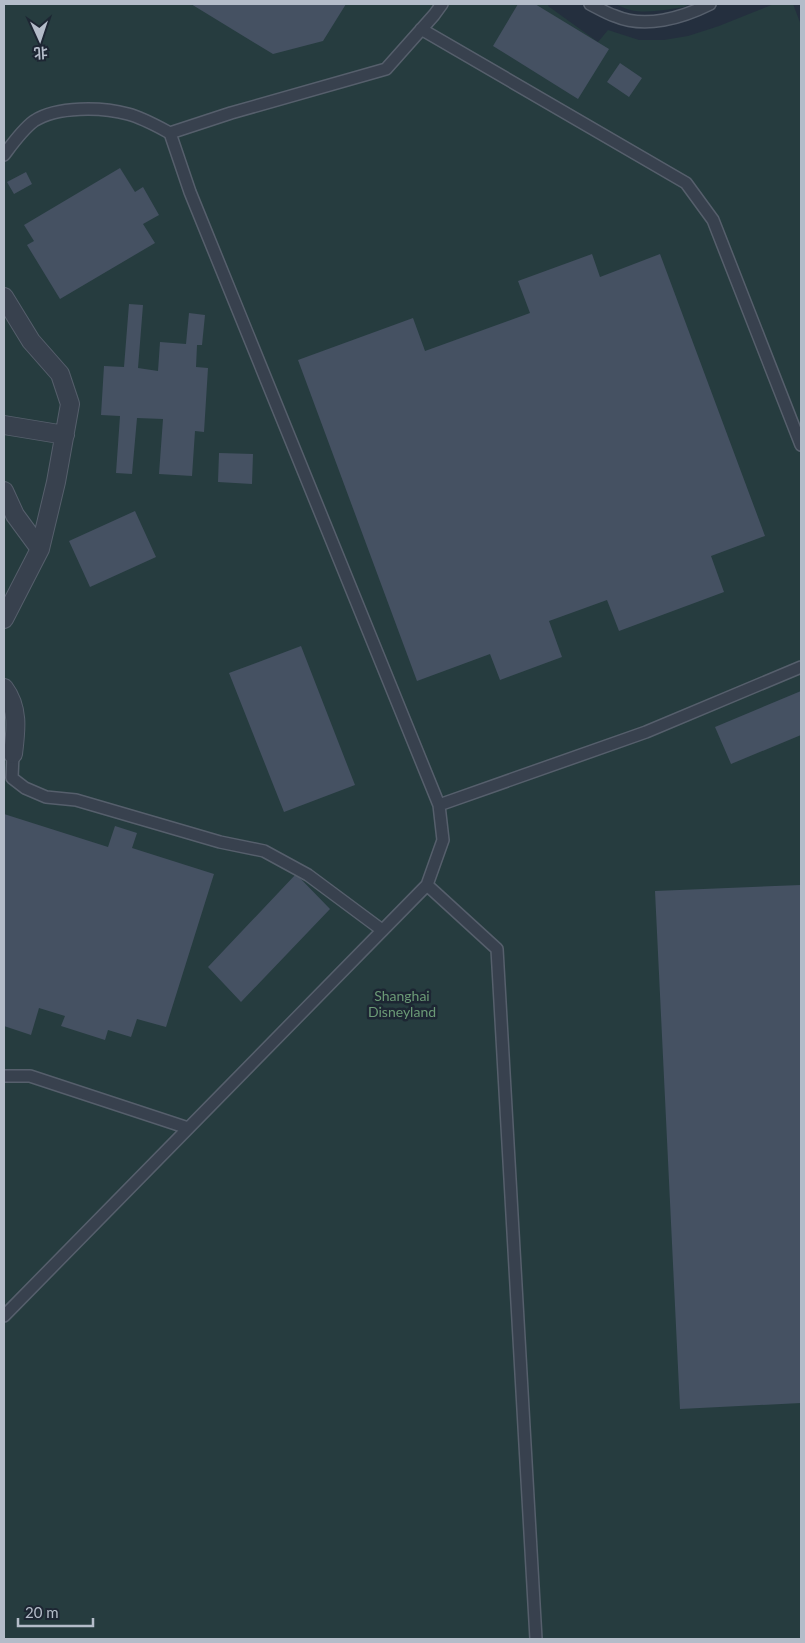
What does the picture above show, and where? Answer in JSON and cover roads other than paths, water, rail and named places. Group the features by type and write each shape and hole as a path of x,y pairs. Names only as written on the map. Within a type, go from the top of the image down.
{"street":[{"path":"4,296 31,341 60,374 70,404 56,482 40,548 4,619"},
{"path":"4,425 65,434"},
{"path":"4,492 15,515 40,548"},
{"path":"4,688 10,696 16,713 13,754"}],"lane":[{"path":"4,155 28,126 36,120 62,111 100,109 129,114 170,132 386,70 442,4"},
{"path":"590,4 616,17 645,22 672,18 710,4"},
{"path":"421,29 686,183 713,220 801,445"},
{"path":"4,1316 427,885 443,840 438,805 190,192 170,132"},
{"path":"438,805 646,732 801,667"},
{"path":"13,754 12,778 25,788 46,797 76,800 220,842 264,852 308,875 382,930"},
{"path":"427,885 497,949 536,1639"},
{"path":"4,1076 30,1076 188,1128"}],"park label":[{"name":"Shanghai Disneyland","path":"402,1004"}]}
